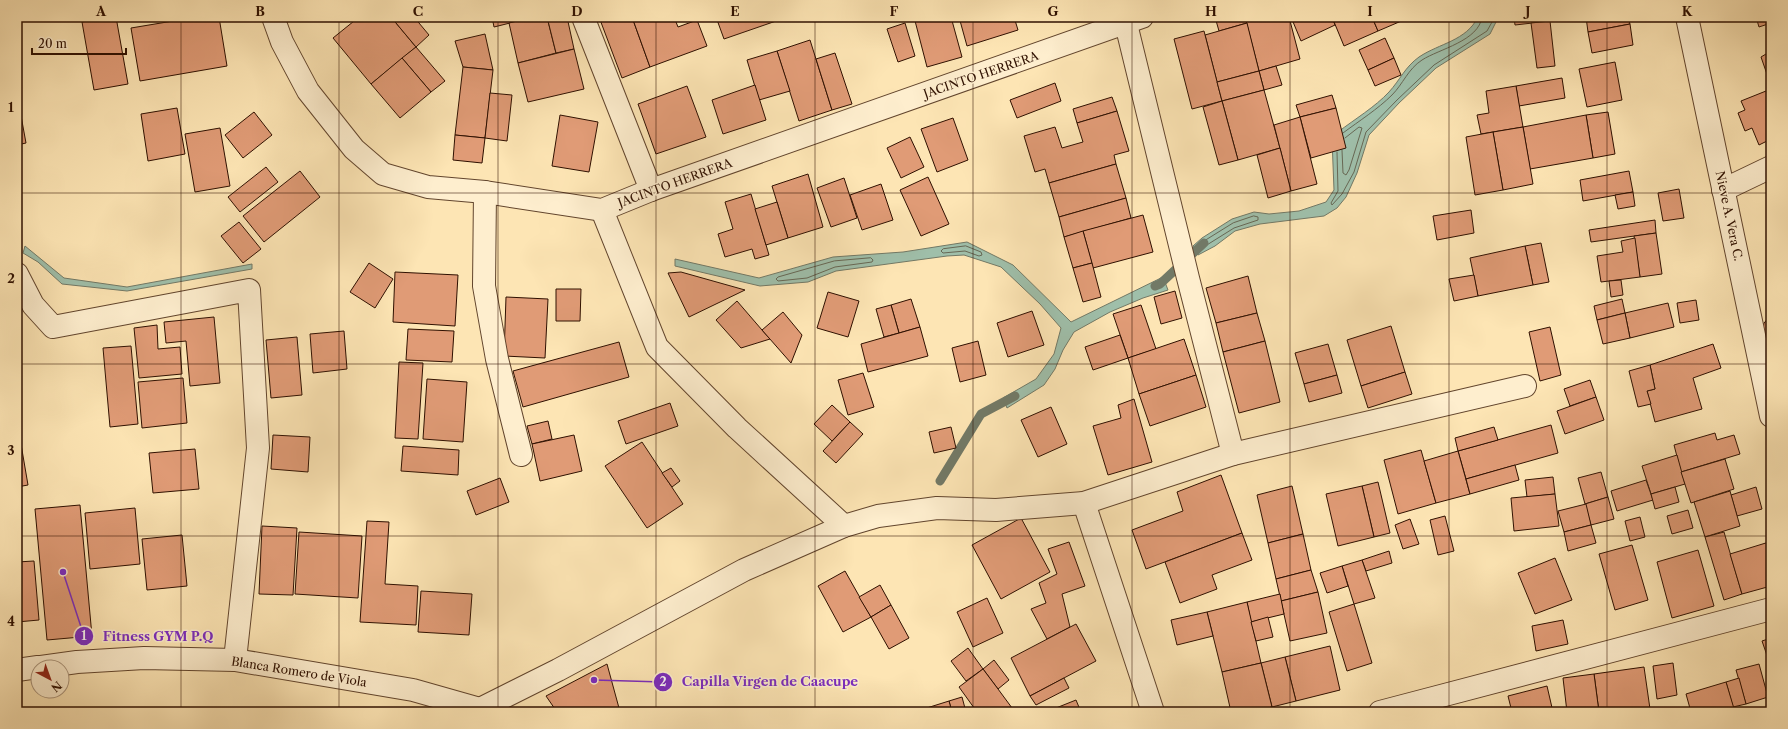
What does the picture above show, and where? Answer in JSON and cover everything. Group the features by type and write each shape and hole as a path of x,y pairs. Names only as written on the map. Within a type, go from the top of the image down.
{"street":[{"name":"JACINTO HERRERA","path":"273,17 282,42 308,91 354,149 383,174 428,187 486,192 602,210 651,190 1134,20"},
{"path":"583,17 651,190"},
{"name":"Nieve A. Vera C.","path":"1687,17 1771,416"},
{"path":"1134,20 1175,225 1232,454"},
{"path":"1723,190 1771,167"},
{"path":"486,192 484,286 497,359 521,455"},
{"path":"602,210 657,347 737,428 844,526"},
{"path":"17,274 32,304 53,327 249,290 258,448 236,660"},
{"path":"481,711 744,570 844,526 878,516 938,508 996,510 1084,503 1232,454 1525,386"},
{"path":"1084,503 1154,712"},
{"path":"1380,712 1771,609"},
{"name":"Blanca Romero de Viola","path":"70,663 144,658 236,660 413,690 481,711"},
{"name":"Blanca Romero de Viola","path":"17,670 30,668"}],"water":[{"path":"1478,17 1496,17 1496,22 1490,34 1436,68 1399,103 1369,135 1357,173 1346,197 1337,208 1324,216 1260,224 1235,231 1215,246 1198,255 1193,246 1202,238 1232,219 1254,212 1269,214 1299,211 1326,202 1334,190 1332,139 1338,132 1371,108 1383,97 1414,61 1427,52 1460,37 1473,25"},
{"path":"967,242 1013,265 1071,322 1163,277 1168,290 1143,298 1110,312 1074,332 1063,350 1055,369 1044,385 1007,408 1003,398 1036,379 1054,354 1061,328 1040,304 1001,267 964,255 947,256 836,271 808,282 760,286 675,266 675,259 759,278 833,257 903,252"},
{"path":"25,246 64,278 127,287 252,264 252,269 127,291 62,284 38,262 23,253"}],"building":[{"path":"116,17 128,84 94,90 82,22"},
{"path":"197,17 219,17 227,66 140,81 131,28"},
{"path":"359,17 391,17 416,47 371,84 333,38"},
{"path":"391,17 414,17 429,35 416,47"},
{"path":"492,17 534,17 494,27"},
{"path":"534,17 547,17 556,53 518,63 509,23"},
{"path":"547,17 567,17 574,49 556,53"},
{"path":"599,17 632,17 650,67 622,78"},
{"path":"632,17 674,17 678,27 697,20 707,46 650,67"},
{"path":"716,17 778,17 779,20 724,39"},
{"path":"914,17 951,17 962,57 927,67"},
{"path":"959,17 1014,17 1018,30 967,46"},
{"path":"1215,17 1245,17 1247,23 1219,31"},
{"path":"1245,17 1289,17 1300,59 1259,71"},
{"path":"1291,17 1332,17 1335,25 1301,41"},
{"path":"1332,17 1372,17 1378,31 1344,46"},
{"path":"1372,17 1406,17 1406,19 1378,31"},
{"path":"1514,17 1549,17 1550,21 1515,25"},
{"path":"1586,17 1628,17 1630,24 1588,32"},
{"path":"1756,17 1771,17 1771,23 1759,27"},
{"path":"1550,21 1555,66 1537,68 1531,23"},
{"path":"905,23 915,56 898,62 887,29"},
{"path":"1247,23 1259,71 1217,82 1205,35"},
{"path":"1630,24 1633,45 1592,53 1588,32"},
{"path":"1204,31 1222,101 1192,109 1174,39"},
{"path":"485,34 493,70 463,67 455,41"},
{"path":"1385,38 1394,58 1368,70 1359,50"},
{"path":"810,40 832,110 799,121 777,51"},
{"path":"416,47 445,81 431,92 402,58"},
{"path":"574,49 584,89 528,102 518,63"},
{"path":"777,51 790,91 759,100 747,60"},
{"path":"1771,51 1771,79 1769,80 1761,57"},
{"path":"835,53 852,104 832,110 816,59"},
{"path":"402,58 431,92 400,118 371,84"},
{"path":"1394,58 1401,75 1375,86 1368,70"},
{"path":"1615,62 1622,100 1587,107 1579,69"},
{"path":"1276,66 1282,85 1264,90 1259,71"},
{"path":"463,67 493,70 485,138 455,135"},
{"path":"1259,71 1264,90 1222,101 1217,82"},
{"path":"1562,78 1565,98 1519,106 1516,86"},
{"path":"1055,83 1061,101 1017,118 1010,100"},
{"path":"755,85 766,120 723,134 712,100"},
{"path":"687,86 706,137 656,154 638,104"},
{"path":"1516,86 1523,127 1481,134 1477,115 1489,113 1486,91"},
{"path":"1771,89 1771,139 1759,145 1752,128 1745,131 1738,113 1745,110 1741,101"},
{"path":"1264,90 1280,148 1238,160 1222,101"},
{"path":"490,93 512,95 507,141 485,138"},
{"path":"1332,95 1336,108 1300,117 1296,105"},
{"path":"1112,97 1117,111 1077,123 1073,109"},
{"path":"1222,101 1238,160 1219,165 1203,107"},
{"path":"17,105 19,105 26,143 17,145"},
{"path":"177,108 185,154 148,161 141,114"},
{"path":"1336,108 1346,148 1311,158 1300,117"},
{"path":"1117,111 1129,151 1114,155 1116,164 1049,183 1045,169 1035,172 1024,136 1055,127 1062,148 1083,142 1077,123"},
{"path":"254,112 272,135 243,158 225,135"},
{"path":"1608,112 1615,154 1593,158 1586,115"},
{"path":"560,115 598,122 589,172 552,166"},
{"path":"1586,115 1593,158 1530,169 1523,127"},
{"path":"1300,117 1317,184 1291,191 1274,125"},
{"path":"953,118 968,160 937,172 921,129"},
{"path":"1523,127 1533,184 1503,190 1493,132"},
{"path":"220,128 230,186 195,192 185,134"},
{"path":"1493,132 1503,190 1475,195 1466,137"},
{"path":"455,135 485,138 482,163 453,160"},
{"path":"910,137 924,167 901,178 887,148"},
{"path":"1280,148 1291,191 1268,198 1257,155"},
{"path":"1116,164 1126,198 1059,217 1049,183"},
{"path":"266,167 278,182 240,212 228,197"},
{"path":"300,171 320,197 264,242 243,216"},
{"path":"1629,171 1633,192 1583,201 1580,180"},
{"path":"808,174 823,227 788,238 772,186"},
{"path":"928,177 949,224 921,236 900,190"},
{"path":"844,178 857,218 831,227 817,188"},
{"path":"881,184 893,220 862,230 850,195"},
{"path":"1679,189 1684,218 1663,221 1658,193"},
{"path":"1633,192 1635,206 1618,209 1615,195"},
{"path":"751,194 769,255 755,259 752,249 725,257 718,234 733,229 725,202"},
{"path":"1126,198 1131,218 1064,237 1059,217"},
{"path":"777,202 788,238 766,245 755,209"},
{"path":"1471,210 1474,233 1437,240 1433,216"},
{"path":"1143,215 1153,252 1093,268 1083,231"},
{"path":"1655,220 1656,233 1591,242 1589,230"},
{"path":"239,222 261,249 243,263 221,236"},
{"path":"1083,231 1092,263 1073,268 1064,237"},
{"path":"1656,233 1662,274 1640,277 1634,236"},
{"path":"1635,238 1640,277 1601,282 1597,256 1623,252 1621,241"},
{"path":"1541,243 1549,282 1533,285 1525,246"},
{"path":"1525,246 1533,285 1478,296 1470,258"},
{"path":"369,263 393,279 375,308 350,292"},
{"path":"1092,263 1101,297 1083,302 1073,268"},
{"path":"395,272 458,275 455,326 393,322"},
{"path":"681,272 745,290 689,317 668,273"},
{"path":"1474,275 1478,296 1454,301 1449,279"},
{"path":"1248,276 1257,313 1216,323 1206,288"},
{"path":"1621,280 1623,295 1611,297 1609,281"},
{"path":"556,289 581,289 580,321 556,321"},
{"path":"1175,291 1182,318 1161,324 1154,297"},
{"path":"828,292 859,301 848,337 817,328"},
{"path":"506,297 548,299 545,358 504,356"},
{"path":"911,299 920,327 899,333 891,305"},
{"path":"1622,299 1625,313 1597,320 1594,306"},
{"path":"1696,300 1699,320 1680,323 1677,303"},
{"path":"737,301 770,339 741,348 716,320"},
{"path":"1668,303 1674,327 1630,338 1625,313"},
{"path":"891,305 899,333 884,337 876,309"},
{"path":"1141,305 1156,349 1128,358 1113,314"},
{"path":"1032,311 1044,345 1008,357 997,323"},
{"path":"783,312 802,335 791,363 762,330"},
{"path":"1257,313 1265,341 1223,352 1216,323"},
{"path":"1625,313 1630,338 1603,344 1597,320"},
{"path":"1771,315 1771,353 1762,337 1764,323"},
{"path":"214,317 220,383 190,386 186,341 166,343 164,322"},
{"path":"157,325 158,349 180,347 182,374 139,378 134,328"},
{"path":"1391,326 1405,372 1361,386 1347,340"},
{"path":"920,327 928,356 868,372 861,344"},
{"path":"1550,327 1561,375 1540,381 1529,332"},
{"path":"408,329 454,331 452,362 406,360"},
{"path":"344,331 347,369 313,373 310,334"},
{"path":"1120,335 1128,358 1093,370 1085,347"},
{"path":"297,337 302,395 271,398 266,340"},
{"path":"1184,339 1196,375 1139,394 1128,358"},
{"path":"978,341 986,375 960,382 952,348"},
{"path":"1265,341 1280,402 1239,413 1223,352"},
{"path":"619,342 629,377 523,407 513,371"},
{"path":"1328,344 1337,375 1304,384 1295,353"},
{"path":"1713,344 1721,368 1693,378 1702,409 1655,422 1647,391 1655,389 1650,365"},
{"path":"131,346 138,424 110,427 103,348"},
{"path":"399,362 423,363 418,439 395,438"},
{"path":"1650,365 1655,389 1647,391 1651,404 1638,407 1629,371"},
{"path":"1405,372 1412,394 1368,408 1361,386"},
{"path":"863,373 874,407 848,415 838,380"},
{"path":"1196,375 1206,407 1150,426 1139,394"},
{"path":"1337,375 1342,393 1309,402 1304,384"},
{"path":"183,378 187,423 142,428 138,382"},
{"path":"427,379 467,382 463,442 423,439"},
{"path":"1590,380 1596,397 1570,406 1564,389"},
{"path":"1596,397 1604,420 1565,434 1557,411"},
{"path":"1134,399 1152,462 1108,475 1093,426 1121,418 1118,405"},
{"path":"670,403 678,426 626,444 618,421"},
{"path":"832,405 850,422 832,441 814,424"},
{"path":"1051,407 1067,444 1038,457 1021,420"},
{"path":"17,421 28,485 17,487"},
{"path":"548,421 552,439 532,444 527,426"},
{"path":"850,422 863,434 836,463 823,451"},
{"path":"1551,425 1558,453 1466,479 1458,451"},
{"path":"951,427 956,448 934,453 929,432"},
{"path":"1494,427 1498,440 1458,451 1455,438"},
{"path":"1715,433 1717,440 1734,435 1740,454 1681,472 1674,445"},
{"path":"273,435 310,437 308,472 271,469"},
{"path":"574,435 582,471 540,481 532,444"},
{"path":"642,442 683,504 647,528 605,466"},
{"path":"403,446 459,450 458,475 401,471"},
{"path":"195,449 199,489 153,493 149,453"},
{"path":"1421,450 1436,503 1398,514 1384,460"},
{"path":"1458,451 1470,494 1436,503 1424,461"},
{"path":"1677,455 1685,484 1651,494 1642,466"},
{"path":"1725,459 1734,489 1691,503 1681,472"},
{"path":"1515,465 1519,480 1470,494 1466,479"},
{"path":"671,468 680,481 672,487 662,473"},
{"path":"1601,472 1608,497 1585,504 1578,478"},
{"path":"1221,475 1242,533 1146,569 1132,530 1183,511 1177,492"},
{"path":"1553,477 1555,494 1527,497 1525,480"},
{"path":"500,478 509,502 476,515 467,491"},
{"path":"1646,480 1653,500 1617,511 1611,491"},
{"path":"1378,482 1390,533 1374,537 1362,486"},
{"path":"1292,486 1303,534 1268,543 1257,495"},
{"path":"1362,486 1374,537 1338,546 1326,494"},
{"path":"1675,487 1679,502 1655,509 1651,494"},
{"path":"1756,487 1762,509 1737,516 1731,495"},
{"path":"1730,491 1740,526 1705,537 1694,502"},
{"path":"1555,494 1559,526 1514,531 1511,498"},
{"path":"1608,497 1614,519 1591,525 1585,504"},
{"path":"1586,504 1591,525 1564,532 1558,511"},
{"path":"80,505 92,636 47,640 35,509"},
{"path":"135,508 140,564 90,569 85,513"},
{"path":"1688,510 1693,528 1672,534 1667,516"},
{"path":"1445,516 1454,551 1438,555 1430,520"},
{"path":"1640,517 1645,537 1630,541 1625,521"},
{"path":"1021,518 1050,572 1001,599 972,545"},
{"path":"1410,519 1419,544 1403,549 1395,525"},
{"path":"367,521 389,522 385,584 418,586 416,625 360,622"},
{"path":"1591,525 1596,543 1568,551 1564,532"},
{"path":"262,526 297,528 293,595 259,594"},
{"path":"299,532 362,536 358,598 295,594"},
{"path":"1724,532 1742,594 1724,600 1705,537"},
{"path":"1242,533 1252,560 1212,575 1217,589 1180,603 1165,562"},
{"path":"1303,534 1311,570 1276,579 1268,543"},
{"path":"182,535 187,586 147,590 142,539"},
{"path":"1069,542 1085,586 1062,594 1070,627 1047,639 1031,609 1046,603 1039,583 1057,574 1048,549"},
{"path":"1769,542 1771,549 1771,586 1742,594 1730,554"},
{"path":"1632,545 1648,600 1615,610 1599,554"},
{"path":"1698,550 1714,606 1672,618 1657,562"},
{"path":"1389,551 1392,563 1366,571 1362,560"},
{"path":"1555,558 1572,600 1535,614 1518,573"},
{"path":"1362,560 1375,598 1354,604 1342,566"},
{"path":"34,561 39,620 17,622 17,562"},
{"path":"1342,566 1348,586 1327,593 1320,573"},
{"path":"1311,570 1318,592 1281,601 1276,579"},
{"path":"845,571 871,617 843,632 818,586"},
{"path":"880,585 891,605 871,617 859,597"},
{"path":"421,591 472,594 469,635 418,632"},
{"path":"1318,592 1327,633 1290,641 1281,601"},
{"path":"1280,594 1284,614 1251,622 1247,602"},
{"path":"987,598 1003,633 973,647 957,612"},
{"path":"1247,602 1261,663 1222,672 1207,612"},
{"path":"1354,604 1372,663 1347,671 1329,612"},
{"path":"891,605 909,638 889,649 871,617"},
{"path":"1207,612 1213,636 1177,645 1171,620"},
{"path":"1268,617 1273,637 1256,641 1251,622"},
{"path":"1563,620 1568,644 1536,651 1532,626"},
{"path":"1076,624 1096,661 1030,696 1011,658"},
{"path":"1771,638 1771,667 1762,641"},
{"path":"1330,646 1340,690 1296,701 1285,657"},
{"path":"968,648 983,669 966,681 951,661"},
{"path":"1285,657 1296,701 1272,707 1261,663"},
{"path":"994,660 1009,680 998,689 983,669"},
{"path":"1261,663 1272,707 1251,712 1231,712 1222,672"},
{"path":"1673,663 1677,695 1657,699 1653,666"},
{"path":"607,664 619,708 557,712 546,696"},
{"path":"1759,664 1768,697 1746,704 1736,670"},
{"path":"1644,667 1650,709 1623,712 1599,712 1594,674"},
{"path":"983,669 1015,712 977,712 959,687"},
{"path":"1594,674 1599,712 1567,712 1563,678"},
{"path":"1064,678 1069,688 1036,705 1030,696"},
{"path":"1739,678 1746,704 1733,707 1726,682"},
{"path":"1726,682 1735,712 1691,712 1686,694"},
{"path":"1547,686 1553,712 1512,712 1508,696"},
{"path":"962,697 966,712 952,712 949,701"},
{"path":"1076,700 1081,712 1046,712"},
{"path":"949,701 952,712 914,712"},
{"path":"1272,707 1273,712 1251,712"},
{"path":"71,708 71,712 22,712 22,711"}],"waterway":[{"path":"1155,286 1160,284 1204,243"},
{"path":"940,481 981,414 1015,396"}],"place":[{"name":"Fitness GYM P.Q","path":"63,572"},
{"name":"Capilla Virgen de Caacupe","path":"594,680"}]}
